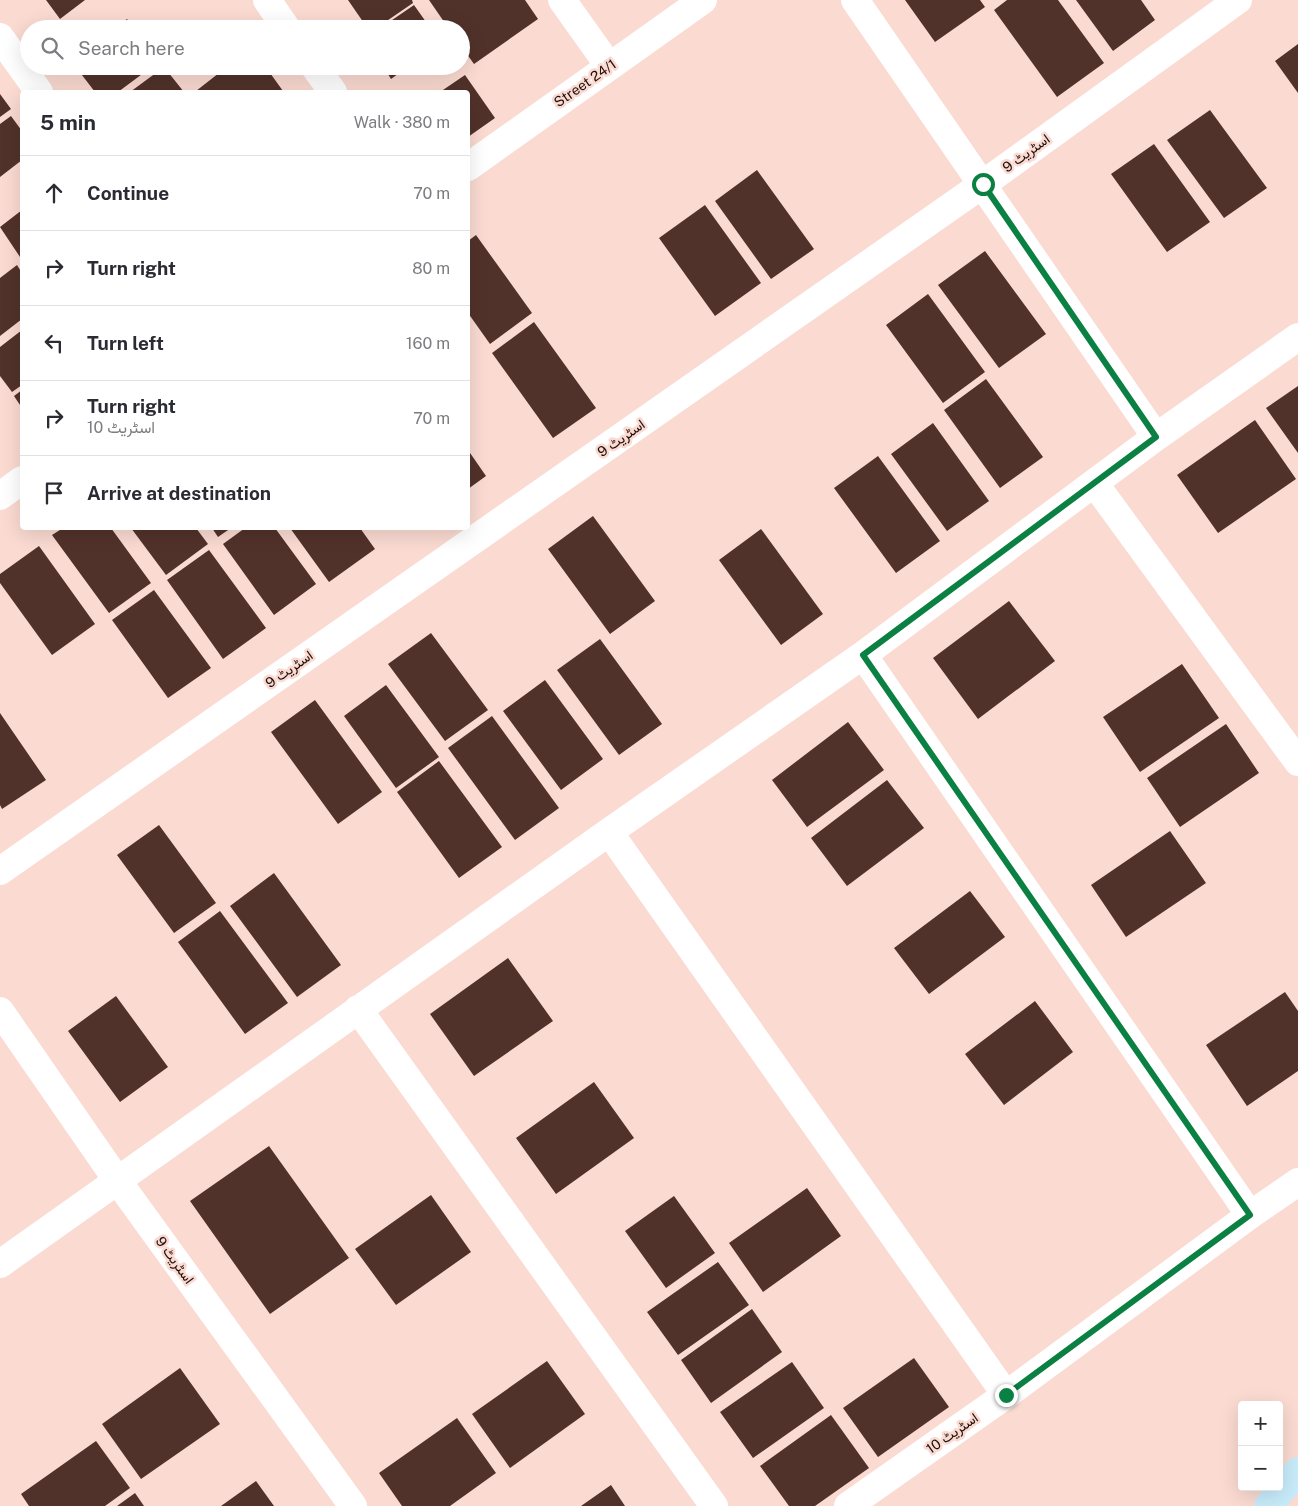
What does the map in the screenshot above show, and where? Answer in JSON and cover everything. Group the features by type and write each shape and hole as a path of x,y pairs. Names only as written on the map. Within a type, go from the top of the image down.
{"main road":[{"path":"1268,1506 1298,1471"}],"street":[{"path":"267,0 281,20"},
{"path":"562,0 609,66"},
{"name":"Street 24/1","path":"470,166 704,0"},
{"path":"855,0 1156,437"},
{"name":"اسٹریٹ 9","path":"0,871 983,184 1238,0"},
{"path":"0,37 20,65"},
{"path":"27,75 38,90"},
{"path":"321,75 332,90"},
{"path":"0,1264 608,832 863,655 1156,437 1298,337"},
{"path":"1095,484 1298,762"},
{"path":"863,655 1250,1215"},
{"path":"608,832 1006,1395"},
{"path":"358,1009 714,1506"},
{"name":"اسٹریٹ 9","path":"0,1011 117,1180 353,1506"},
{"name":"اسٹریٹ 10","path":"848,1506 1006,1395 1250,1215 1298,1182"}],"building":[{"path":"46,0 85,0 60,19"},
{"path":"348,0 412,0 413,3 388,20 362,20"},
{"path":"429,0 525,0 538,19 474,64 470,58 470,20 443,20"},
{"path":"905,0 980,0 985,7 935,42"},
{"path":"1007,0 1058,0 1104,63 1057,97 994,10"},
{"path":"1076,0 1141,0 1155,20 1113,51"},
{"path":"414,5 425,20 392,20"},
{"path":"1298,44 1298,93 1275,61"},
{"path":"82,75 141,75 121,90 93,90"},
{"path":"153,75 170,75 182,90 133,90"},
{"path":"216,75 271,75 282,90 197,90"},
{"path":"389,75 397,75 391,79"},
{"path":"465,75 495,118 470,136 470,90 443,90"},
{"path":"0,94 11,109 0,117"},
{"path":"1210,110 1267,188 1224,218 1167,140"},
{"path":"11,116 20,128 20,162 0,177 0,124"},
{"path":"1154,144 1210,222 1167,252 1111,174"},
{"path":"757,170 814,249 771,279 715,201"},
{"path":"705,205 761,283 715,316 659,238"},
{"path":"20,212 20,257 0,227"},
{"path":"476,235 532,313 490,344 470,316 470,240"},
{"path":"985,251 1046,334 999,368 938,285"},
{"path":"17,265 20,270 20,321 0,336 0,278"},
{"path":"928,294 985,372 943,403 886,325"},
{"path":"534,322 596,408 553,438 492,353"},
{"path":"20,332 20,386 12,392 0,376 0,347"},
{"path":"986,379 1043,457 1000,488 944,410"},
{"path":"1298,386 1298,453 1266,408"},
{"path":"20,392 20,405 14,396"},
{"path":"1255,420 1296,479 1218,533 1177,475"},
{"path":"933,423 989,501 947,531 891,454"},
{"path":"470,453 486,476 470,488"},
{"path":"878,456 940,541 896,573 834,488"},
{"path":"593,516 655,601 610,634 548,549"},
{"path":"761,529 823,614 781,645 719,560"},
{"path":"60,530 112,530 151,583 109,613 52,535"},
{"path":"132,530 198,530 208,544 166,575"},
{"path":"213,530 228,530 218,537"},
{"path":"242,530 276,530 316,584 274,615 223,544"},
{"path":"291,530 361,530 375,549 329,582"},
{"path":"39,546 95,624 52,655 0,583 0,574"},
{"path":"209,550 266,628 223,659 167,580"},
{"path":"154,590 211,668 168,698 112,620"},
{"path":"1009,601 1055,661 978,719 933,658"},
{"path":"431,633 488,710 445,741 388,664"},
{"path":"600,639 662,724 619,755 557,670"},
{"path":"1182,664 1219,718 1140,772 1103,717"},
{"path":"545,680 603,759 561,790 503,711"},
{"path":"386,685 439,757 396,788 344,716"},
{"path":"315,700 382,792 338,824 271,732"},
{"path":"0,713 46,780 2,809 0,805"},
{"path":"492,716 559,808 515,840 448,748"},
{"path":"848,722 884,770 807,827 772,780"},
{"path":"1226,724 1259,773 1180,827 1147,778"},
{"path":"439,761 502,847 459,878 397,792"},
{"path":"887,780 924,828 847,886 811,838"},
{"path":"159,825 216,903 174,933 117,855"},
{"path":"1170,831 1206,883 1126,937 1091,885"},
{"path":"274,873 341,965 297,997 230,906"},
{"path":"970,891 1005,937 929,994 894,948"},
{"path":"220,911 288,1003 245,1034 178,942"},
{"path":"508,958 553,1021 474,1076 430,1014"},
{"path":"1285,992 1298,1011 1298,1071 1247,1106 1206,1045"},
{"path":"116,996 168,1067 120,1102 68,1031"},
{"path":"1035,1001 1073,1052 1004,1105 965,1054"},
{"path":"594,1082 634,1138 556,1194 516,1138"},
{"path":"269,1146 349,1258 270,1314 190,1201"},
{"path":"807,1188 841,1236 763,1292 729,1243"},
{"path":"431,1195 471,1252 396,1305 355,1249"},
{"path":"674,1196 715,1253 666,1288 625,1231"},
{"path":"718,1262 749,1305 678,1355 647,1312"},
{"path":"752,1309 782,1352 711,1403 681,1360"},
{"path":"914,1358 949,1407 878,1457 843,1408"},
{"path":"547,1361 585,1414 510,1468 472,1414"},
{"path":"792,1362 824,1408 753,1458 720,1412"},
{"path":"180,1368 220,1424 141,1479 102,1424"},
{"path":"831,1415 869,1468 815,1506 789,1506 760,1466"},
{"path":"457,1418 496,1473 450,1506 402,1506 379,1473"},
{"path":"96,1441 130,1488 105,1506 29,1506 21,1494"},
{"path":"256,1481 274,1506 221,1506"},
{"path":"611,1485 625,1506 581,1506"},
{"path":"135,1493 144,1506 117,1506"}],"route":[{"path":"983,184 1156,437 863,655 1250,1215 1006,1395"}]}
